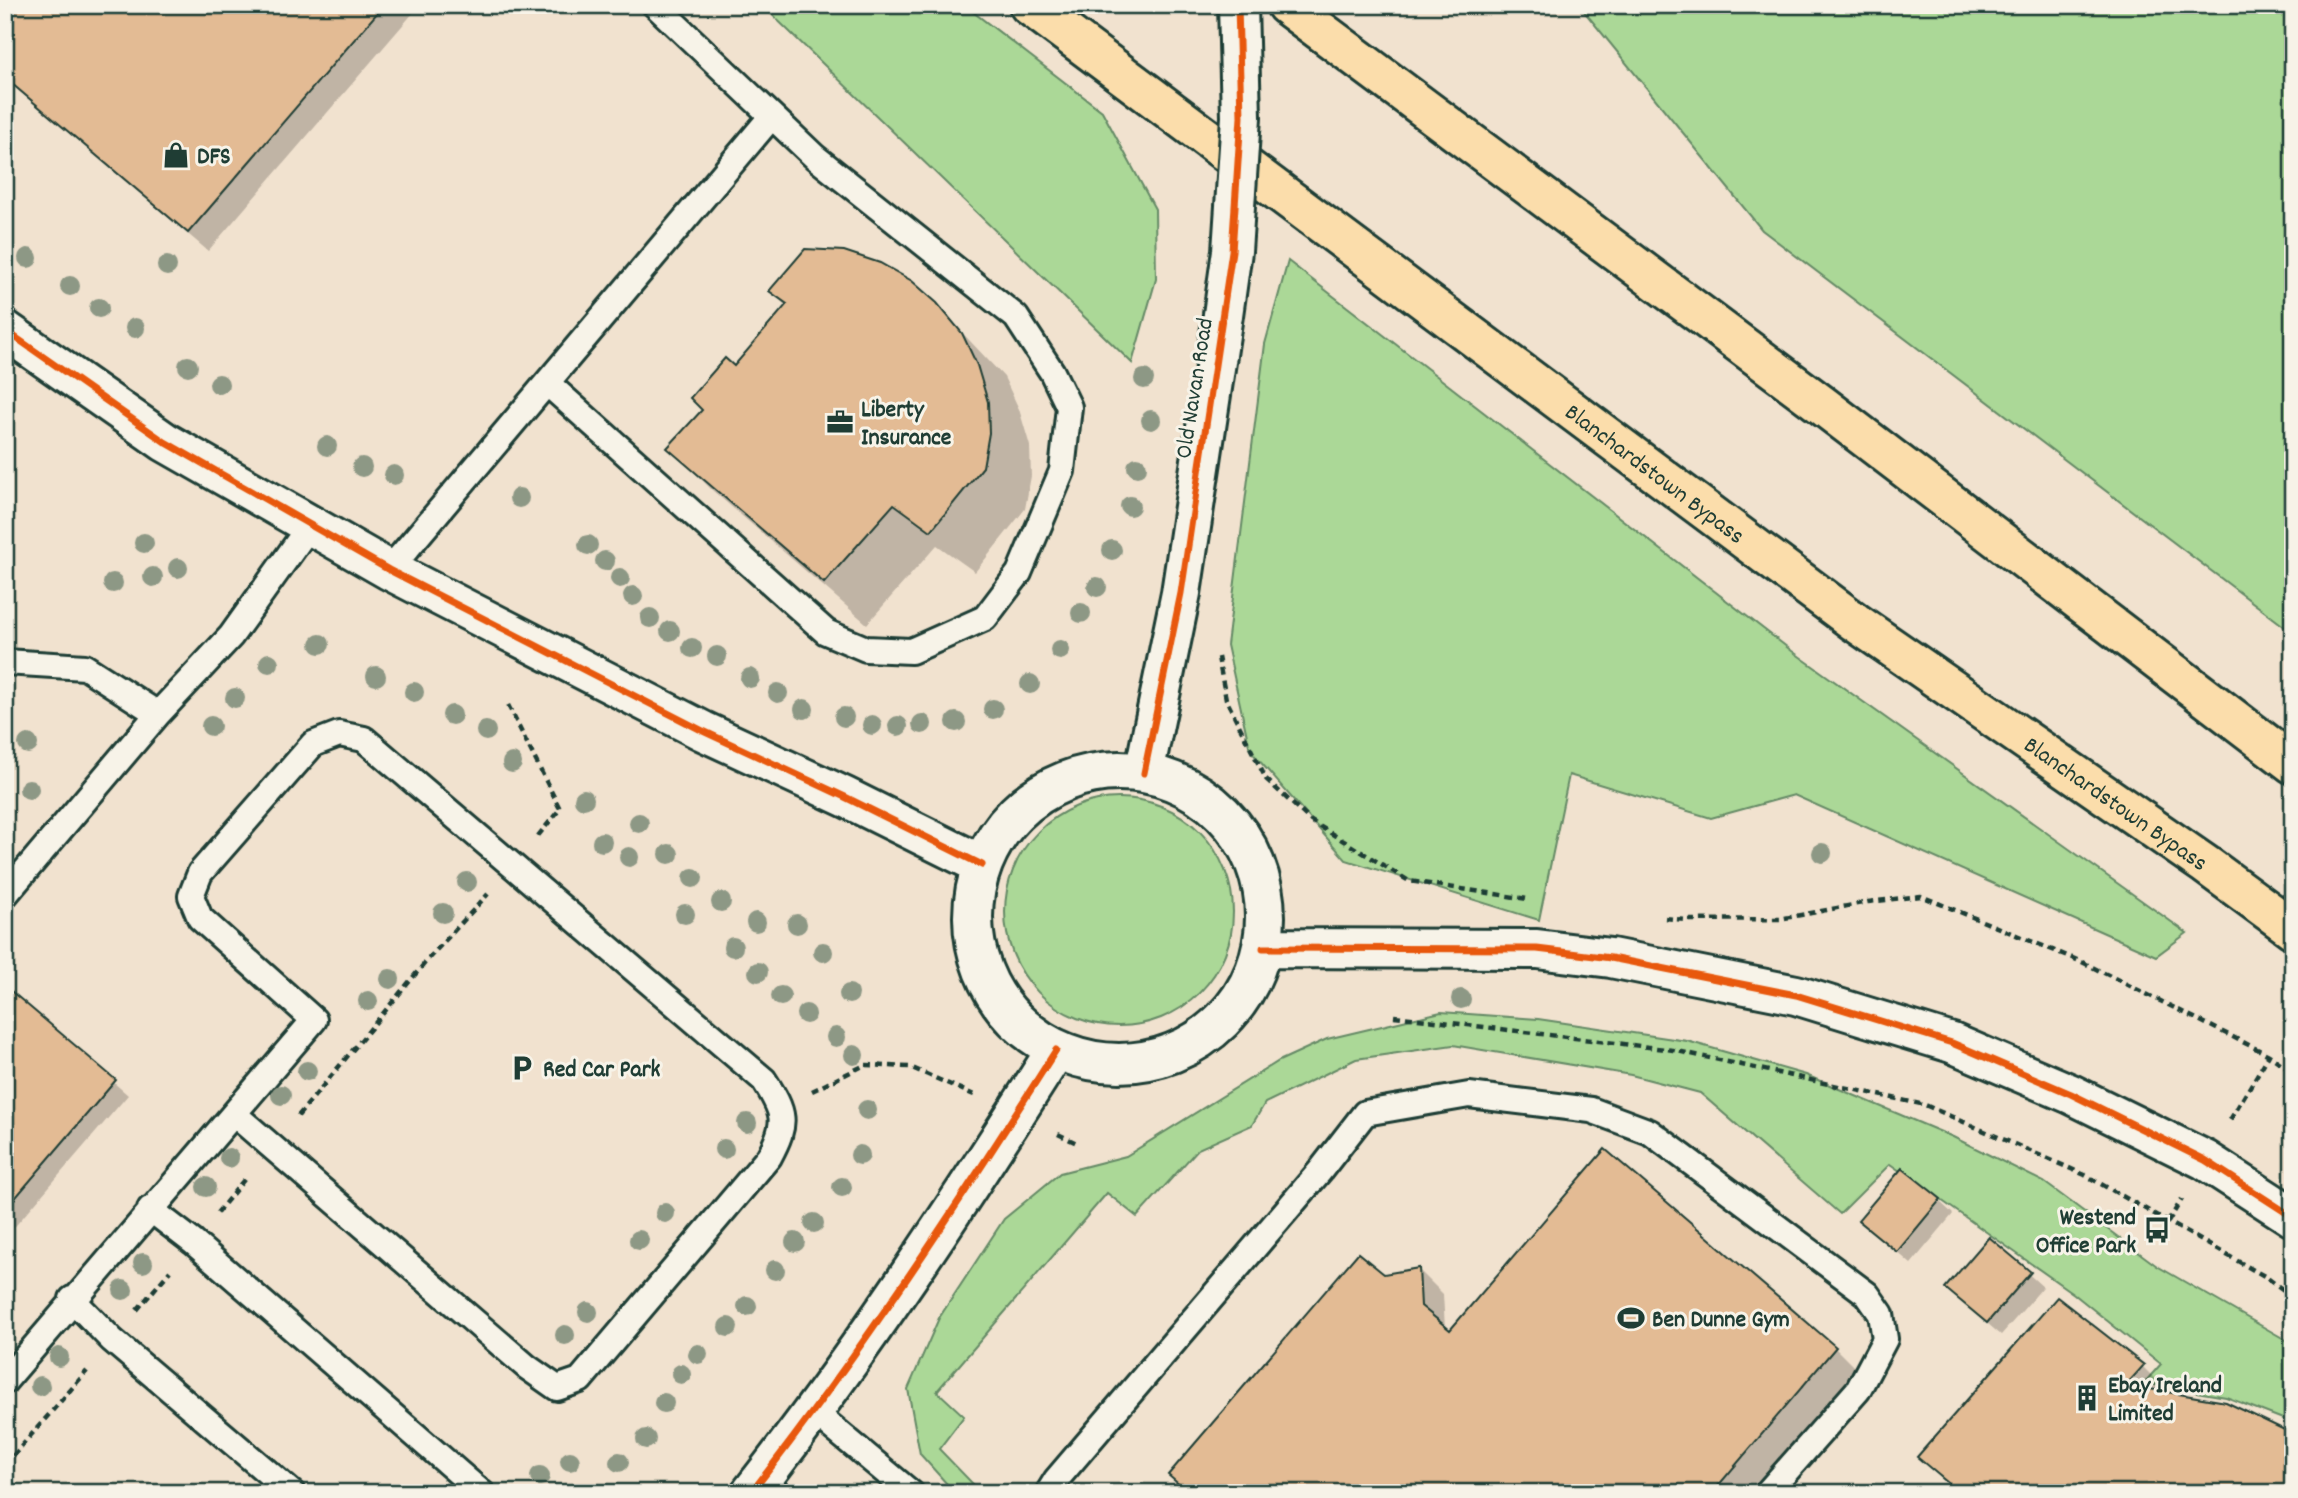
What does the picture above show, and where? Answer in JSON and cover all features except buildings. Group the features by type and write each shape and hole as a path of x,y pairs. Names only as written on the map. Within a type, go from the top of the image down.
{"highway":[{"name":"Blanchardstown Bypass","path":"1029,5 1855,622 2206,865 2293,929"},
{"path":"1286,5 1822,405 2293,764"},
{"path":"1327,5 1822,405"}],"street":[{"name":"Old Navan Road","path":"1144,773 1181,593 1232,251 1241,117 1238,5"},
{"path":"5,330 165,442 390,570 703,731 982,865"},
{"path":"1116,771 1144,773 1188,788 1217,808 1241,836 1255,862 1264,889 1266,919 1263,948 1252,981 1234,1010 1201,1040 1160,1059 1116,1064 1085,1061 1056,1050 1034,1038 1014,1020 985,978 972,929 973,897 982,865 993,841 1010,819 1041,793 1088,774 1116,771"},
{"path":"1263,948 1537,949 1611,958 1796,995 1952,1042 2071,1094 2205,1160 2293,1217"},
{"path":"751,1493 814,1412 1056,1050"}],"lane":[{"path":"547,383 826,632 866,649 911,651 985,618 1019,573 1062,471 1069,407 1052,372 1016,317 815,157 655,5"},
{"path":"390,570 771,117"},
{"path":"5,895 158,714 231,636 311,524"},
{"path":"5,662 85,667 158,714"},
{"path":"5,1381 72,1299 314,1020 200,918 191,896 200,873 313,744 339,734 364,739 514,864 764,1080 779,1104 783,1123 769,1157 580,1380 557,1388 527,1367 234,1114"},
{"path":"1048,1493 1064,1469 1321,1171 1365,1113 1469,1095 1591,1110 1650,1132 1867,1294 1881,1314 1885,1339 1858,1390 1768,1493"},
{"path":"150,1209 193,1242 482,1493"},
{"path":"72,1299 112,1340 292,1493"},
{"path":"814,1412 911,1493"}],"path":[{"path":"1216,651 1226,699 1266,779 1311,821 1409,881 1536,900"},
{"path":"5,1465 429,958 560,809 508,705"},
{"path":"1658,917 1686,920 1780,919 1868,902 1921,896 2082,962 2269,1055 2293,1072"},
{"path":"1394,1016 1673,1050 1925,1105 2085,1175 2266,1277 2293,1297"},
{"path":"779,1104 865,1065 910,1067 1079,1144"}],"green space":[{"path":"762,5 964,5 1102,111 1155,209 1156,279 1132,363"},
{"path":"1579,5 2293,5 2293,633 1762,230"},
{"path":"1288,261 1792,651 2187,933 2156,956 1794,795 1711,818 1569,775 1539,920 1346,860 1250,750 1227,645 1265,344"},
{"path":"1108,798 1130,798 1163,806 1200,831 1225,868 1233,912 1225,956 1200,993 1163,1018 1130,1026 1108,1026 1075,1018 1038,993 1013,956 1005,923 1005,901 1013,868 1038,831 1075,806"},
{"path":"1441,1012 1538,1019 1687,1041 1806,1075 1953,1137 2044,1182 2157,1266 2293,1344 2293,1423 2226,1397 2144,1383 2161,1364 2074,1294 1890,1164 1840,1214 1700,1093 1631,1075 1453,1045 1356,1059 1265,1103 1252,1125 1198,1149 1137,1217 1107,1193 937,1391 964,1416 939,1449 973,1484 966,1493 955,1493 920,1454 908,1389 939,1318 1004,1219 1060,1173 1126,1156 1279,1061 1327,1039"}],"cycle path":[{"path":"1144,773 1181,593 1232,251 1241,117 1238,5"},
{"path":"5,330 165,442 389,570 703,731 982,865"},
{"path":"1263,948 1537,949 1611,958 1796,995 1952,1043 2071,1094 2205,1160 2293,1217"},
{"path":"751,1493 832,1385 909,1275 1056,1050"}],"place":[{"name":"DFS","path":"176,155"},
{"name":"Liberty Insurance","path":"840,422"},
{"name":"Red Car Park","path":"522,1068"},
{"name":"Westend Office Park","path":"2157,1230"},
{"name":"Ben Dunne Gym","path":"1631,1318"},
{"name":"Ebay Ireland Limited","path":"2087,1398"}]}
